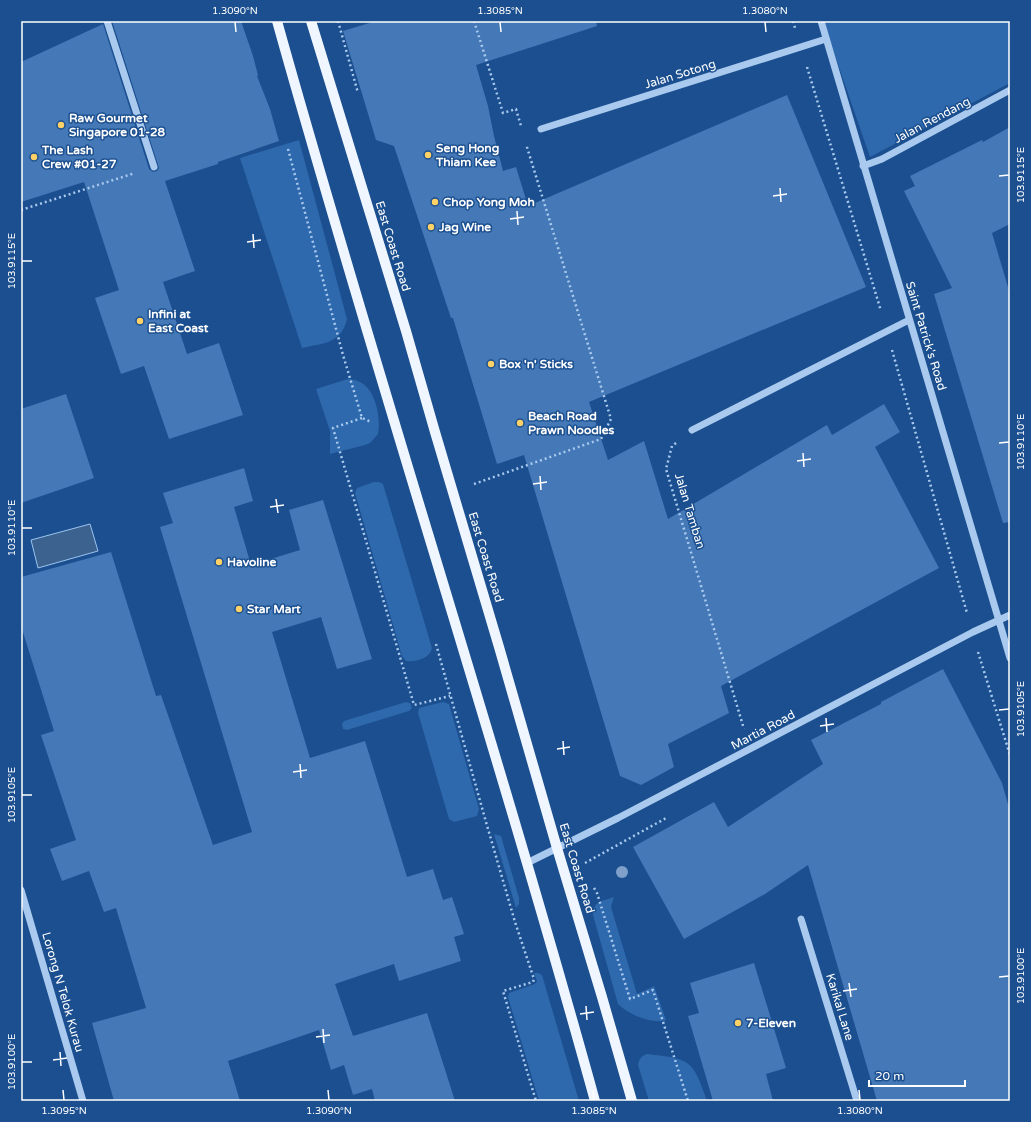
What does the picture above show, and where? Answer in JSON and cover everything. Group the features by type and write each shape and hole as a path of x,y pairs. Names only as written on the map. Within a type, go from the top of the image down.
{"main road":[{"path":"277,21 388,405 555,956 594,1101"},
{"name":"East Coast Road","path":"310,21 406,331 500,647 557,848 632,1101"}],"street":[{"path":"107,21 154,166"},
{"name":"Saint Patrick's Road","path":"821,21 1010,658"},
{"name":"Jalan Sotong","path":"541,129 826,39"},
{"name":"Jalan Rendang","path":"863,166 882,160 1010,90"},
{"path":"692,430 909,320"},
{"name":"Martia Road","path":"527,863 750,749 973,632 1010,615"},
{"name":"Lorong N Telok Kurau","path":"21,890 83,1101"},
{"name":"Karikal Lane","path":"801,919 857,1101"}],"path":[{"path":"474,21 503,113 516,109 522,130"},
{"path":"793,21 887,332 1010,755"},
{"path":"453,492 601,439 611,419 524,137"},
{"path":"287,142 343,355 362,418"},
{"path":"21,210 154,166"},
{"path":"373,429 370,422 362,418 333,428 414,705 450,696"},
{"name":"Jalan Tamban","path":"692,430 672,446 666,469 750,749"},
{"path":"435,641 515,922 534,979 533,982 503,992 536,1101"},
{"path":"576,839 585,863 585,867"},
{"path":"590,884 597,893 630,999 653,990 688,1101"}],"shaded area":[{"path":"823,21 1010,21 1010,83 870,157"},
{"path":"299,140 347,319 341,333 336,338 324,343 302,348 240,158"},
{"path":"348,379 360,382 370,391 374,398 379,420 378,434 370,443 330,454 330,431 316,389"},
{"path":"374,482 383,484 432,648 428,655 422,659 414,661 406,661 402,656 355,493 357,488"},
{"path":"90,524 98,551 38,568 31,540"},
{"path":"406,702 410,703 412,708 409,711 347,730 343,729 342,724 344,721"},
{"path":"443,702 449,704 479,809 477,816 454,822 449,819 418,713 419,708"},
{"path":"494,834 501,836 519,898 519,904 516,908"},
{"path":"614,897 611,907 637,994 654,986 666,1020 654,1021 641,1018 622,1008 618,1004 593,915 595,907 599,902"},
{"path":"534,973 542,975 579,1101 539,1101 508,997 509,993 535,984 537,981"},
{"path":"647,1054 673,1058 688,1064 698,1077 707,1101 649,1101 638,1065 641,1058"}],"building":[{"path":"112,21 241,21 253,56 257,76 270,109 279,141 218,162 218,164 165,181 195,271 163,282 187,354 219,343 243,415 169,439 144,366 121,374 95,298 119,290 84,182 21,202 21,62 103,24 149,169 153,172 157,171 159,168"},
{"path":"376,21 596,21 597,26 476,65 488,106 503,171 516,167 528,206 787,95 866,287 589,402 608,460 644,441 668,519 827,425 832,435 884,404 900,432 875,447 939,568 721,686 729,713 668,744 674,767 641,785 620,776 524,455 497,464 453,318 451,318 394,146 376,140 343,31"},
{"path":"1010,127 1010,224 992,233 1010,294 1010,522 1003,523 934,294 952,288 904,191 915,186 910,176 982,140 983,142"},
{"path":"66,394 94,478 21,503 21,409"},
{"path":"244,468 253,501 234,507 251,565 300,550 289,510 323,500 372,659 337,669 321,617 272,632 310,758 365,741 407,877 433,869 443,900 452,897 464,934 454,937 461,961 399,981 394,964 335,984 353,1036 427,1013 455,1101 375,1101 372,1089 353,1095 344,1065 331,1070 319,1030 228,1061 240,1101 114,1101 92,1023 146,1008 116,908 104,912 89,871 62,881 50,849 76,840 41,735 54,731 21,626 21,577 111,552 156,696 161,695 213,845 252,832 160,527 173,523 163,493"},
{"path":"943,669 1002,783 1010,811 1010,1101 877,1101 808,865 765,894 684,939 633,847 714,802 728,827 823,764 811,740 881,704 881,702"},
{"path":"754,963 786,1068 766,1074 773,1101 713,1101 688,1016 699,1013 690,983"}],"place":[{"name":"Raw Gourmet Singapore 01-28","path":"61,125"},
{"name":"Seng Hong Thiam Kee","path":"428,155"},
{"name":"The Lash Crew #01-27","path":"34,157"},
{"name":"Chop Yong Moh","path":"435,202"},
{"name":"Jag Wine","path":"431,227"},
{"name":"Infini at East Coast","path":"140,321"},
{"name":"Box 'n' Sticks","path":"491,364"},
{"name":"Beach Road Prawn Noodles","path":"520,423"},
{"name":"Havoline","path":"219,562"},
{"name":"Star Mart","path":"239,609"},
{"name":"7-Eleven","path":"738,1023"}]}
